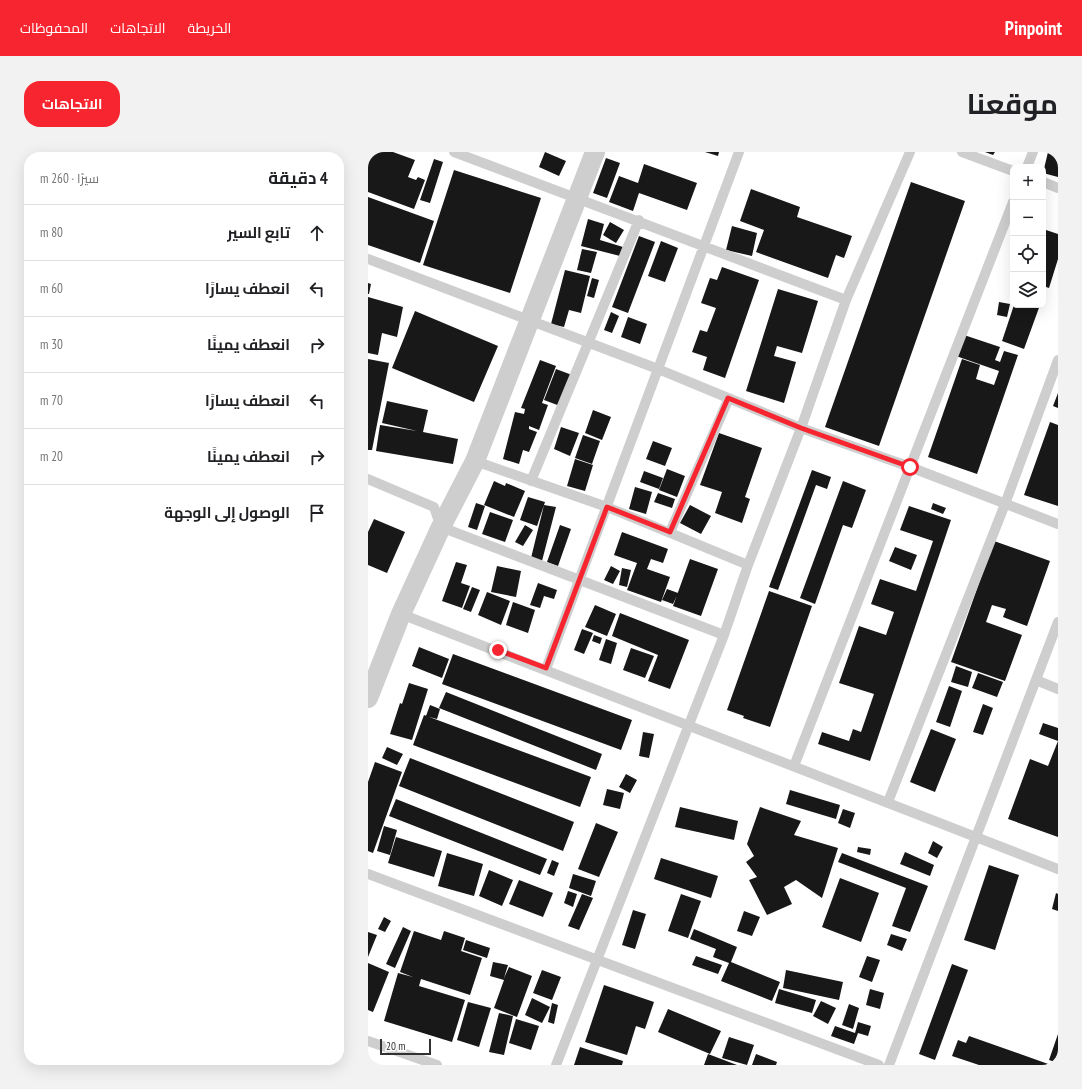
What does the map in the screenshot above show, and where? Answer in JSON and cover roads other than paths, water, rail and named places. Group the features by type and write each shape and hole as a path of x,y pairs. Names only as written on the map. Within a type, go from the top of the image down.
{"street":[{"path":"368,698 402,614 441,527 475,461 596,152"}],"lane":[{"path":"454,152 639,220 846,300"},
{"path":"546,668 739,152"},
{"path":"556,1065 724,635 748,565 801,428 846,300 910,152"},
{"path":"962,152 1010,170"},
{"path":"1028,164 1033,152"},
{"path":"1046,183 1058,188"},
{"path":"794,766 1010,210"},
{"path":"532,481 639,220"},
{"path":"368,259 658,369 801,428 910,467 1058,524"},
{"path":"888,802 1006,504 1058,360"},
{"path":"670,532 728,398"},
{"path":"475,461 607,507 748,565"},
{"path":"368,479 434,507 441,527 724,635"},
{"path":"402,614 546,668 1058,869"},
{"path":"889,1065 1058,622"},
{"path":"1036,680 1058,689"},
{"path":"368,874 879,1065"},
{"path":"368,1041 436,1065"}]}
